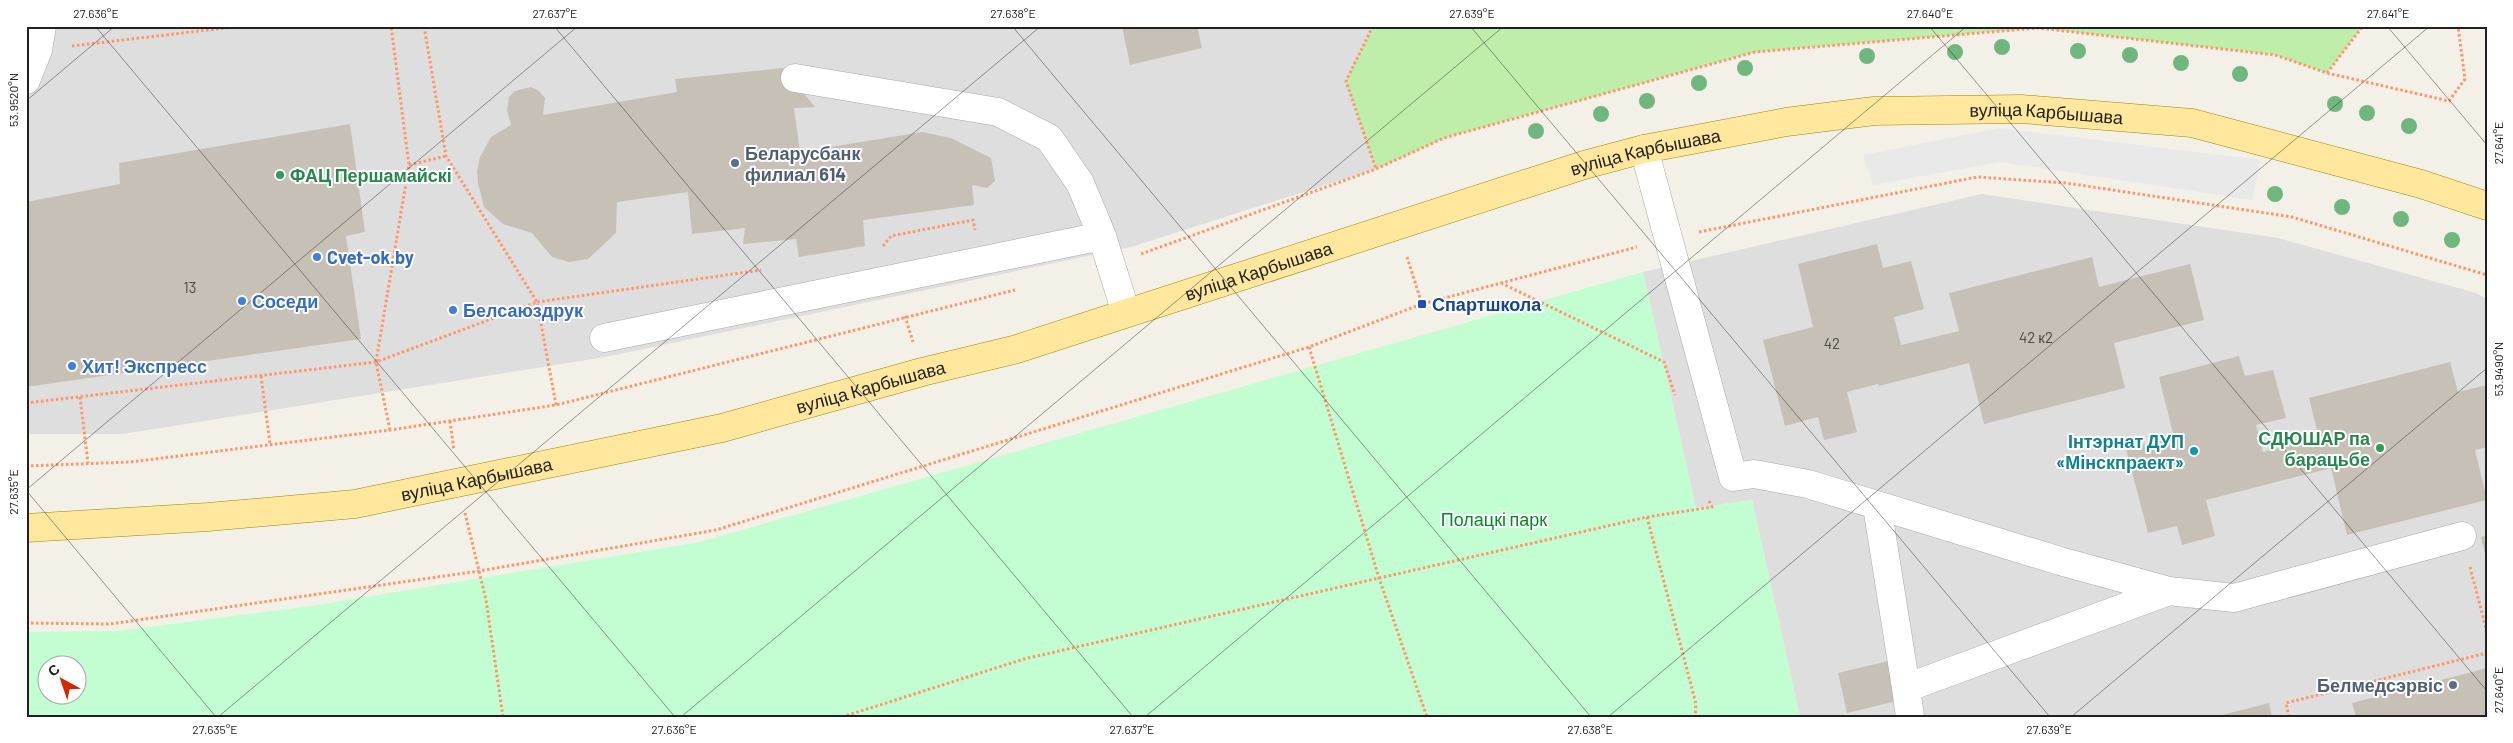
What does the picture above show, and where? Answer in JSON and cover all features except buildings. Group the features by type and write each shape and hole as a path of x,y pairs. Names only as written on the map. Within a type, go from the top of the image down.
{"main road":[{"name":"вуліца Карбышава","path":"26,528 208,517 355,504 722,428 922,372 1017,349 1584,165 1644,149 1786,122 1874,112 2021,109 2192,123 2421,184 2487,205"}],"lane":[{"path":"26,80 40,38"},
{"path":"795,78 998,112 1049,138 1080,183 1102,236 1126,313"},
{"path":"1644,149 1733,477 1754,474 1808,484 2169,591 2234,598 2462,536"},
{"path":"604,338 1102,236"},
{"path":"1877,506 1910,717"},
{"path":"1906,688 2169,591"}],"path":[{"path":"40,38 242,26"},
{"path":"390,430 376,362 409,165 391,26"},
{"path":"424,26 446,156 537,302 556,406"},
{"path":"1372,26 1346,81 1376,169"},
{"path":"2327,73 2363,26"},
{"path":"2449,101 2465,79 2458,26"},
{"path":"409,165 446,156"},
{"path":"26,623 110,624 479,571 716,530 1309,348 1422,304 1668,238 1977,177 2066,184 2292,217 2487,276"},
{"path":"882,248 891,236 972,220"},
{"path":"1397,226 1422,304"},
{"path":"26,403 376,362 537,302 770,269"},
{"path":"1500,283 1664,362 1676,399"},
{"path":"26,466 130,462 390,430 556,406 1016,289"},
{"path":"1309,348 1379,578 1427,717"},
{"path":"261,376 270,444"},
{"path":"80,397 88,464"},
{"path":"842,717 1024,659 1647,517 1712,507 1709,499"},
{"path":"1647,517 1696,704 1695,717"},
{"path":"479,571 486,600 503,717"},
{"path":"2289,717 2286,703 2487,653"}],"shaded area":[{"path":"26,26 1443,26 1444,138 1376,169 1131,247 605,357 123,434 26,434"},
{"path":"2000,128 2261,160 2252,200 2000,162 1873,185 1863,155"},
{"path":"1982,194 2278,238 2476,293 2487,299 2487,717 1800,717 1752,500 1696,508 1643,272"}],"green space":[{"path":"1373,26 2363,26 2327,73 2275,55 2038,28 1755,52 1444,138 1376,169 1346,81"},
{"name":"Полацкі парк","path":"1643,272 1696,508 1752,500 1800,717 26,717 26,632 118,631 311,606 700,542"}],"place":[{"name":"Беларусбанк филиал 614","path":"735,163"},
{"name":"ФАЦ Першамайскі","path":"280,175"},
{"name":"Cvet-ok.by","path":"317,257"},
{"name":"Соседи","path":"242,301"},
{"name":"Спартшкола","path":"1422,304"},
{"name":"Белсаюздрук","path":"453,310"},
{"name":"Хит! Экспресс","path":"72,366"},
{"name":"СДЮШАР па барацьбе","path":"2380,448"},
{"name":"Інтэрнат ДУП «Мінскпраект»","path":"2194,451"},
{"name":"Белмедсэрвіс","path":"2453,685"}]}
